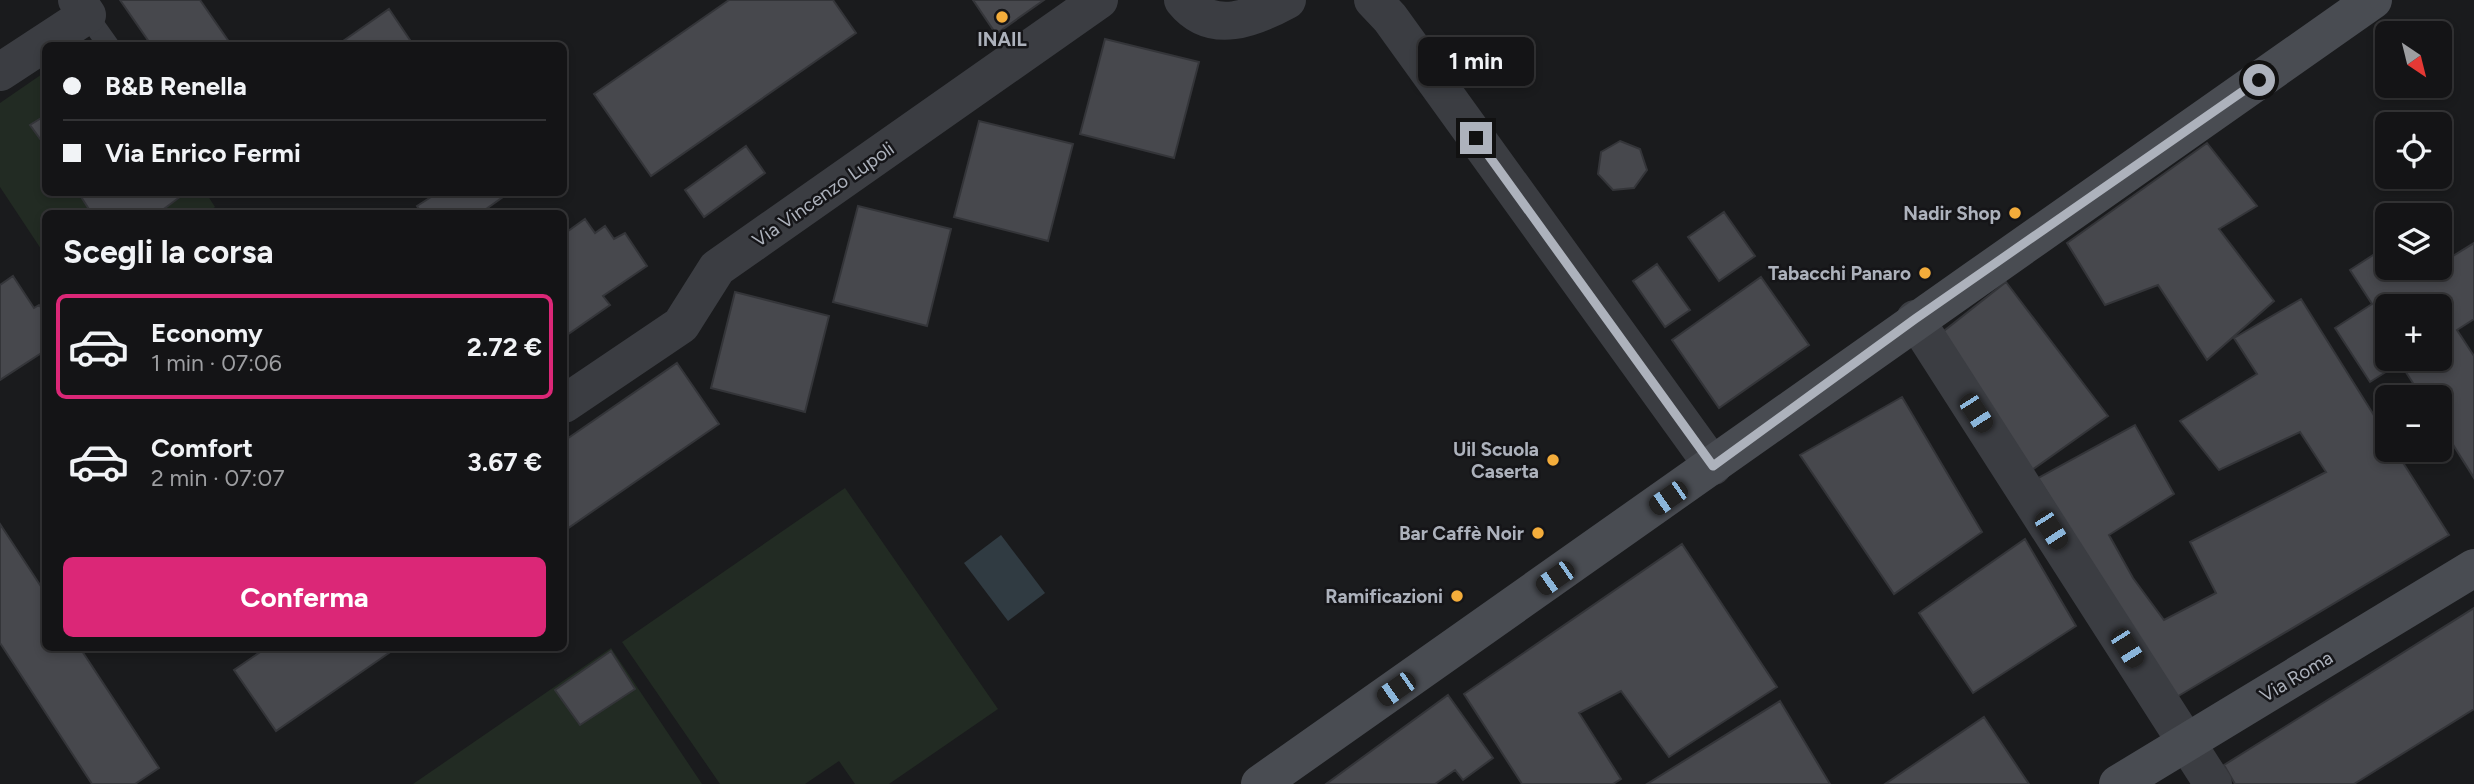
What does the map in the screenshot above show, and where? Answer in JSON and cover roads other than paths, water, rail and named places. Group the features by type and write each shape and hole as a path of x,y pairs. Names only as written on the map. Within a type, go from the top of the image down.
{"main road":[{"path":"1260,784 1713,466 1915,319 2373,0"},
{"name":"Via Roma","path":"2118,784 2474,568"}],"street":[{"name":"Via Vincenzo Lupoli","path":"567,402 681,325 718,268 1100,0"},
{"path":"1183,0 1208,19 1244,21 1287,0"},
{"path":"1373,0 1390,18 1713,466"},
{"path":"3,63 82,7"},
{"path":"1915,319 2213,784"}],"lane":[{"path":"82,7 105,42"}],"place":[{"name":"INAIL","path":"1002,17"},
{"name":"Nadir Shop","path":"2015,213"},
{"name":"Tabacchi Panaro","path":"1925,273"},
{"name":"Uil Scuola Caserta","path":"1553,460"},
{"name":"Bar Caffè Noir","path":"1538,533"},
{"name":"Ramificazioni","path":"1457,596"}]}
